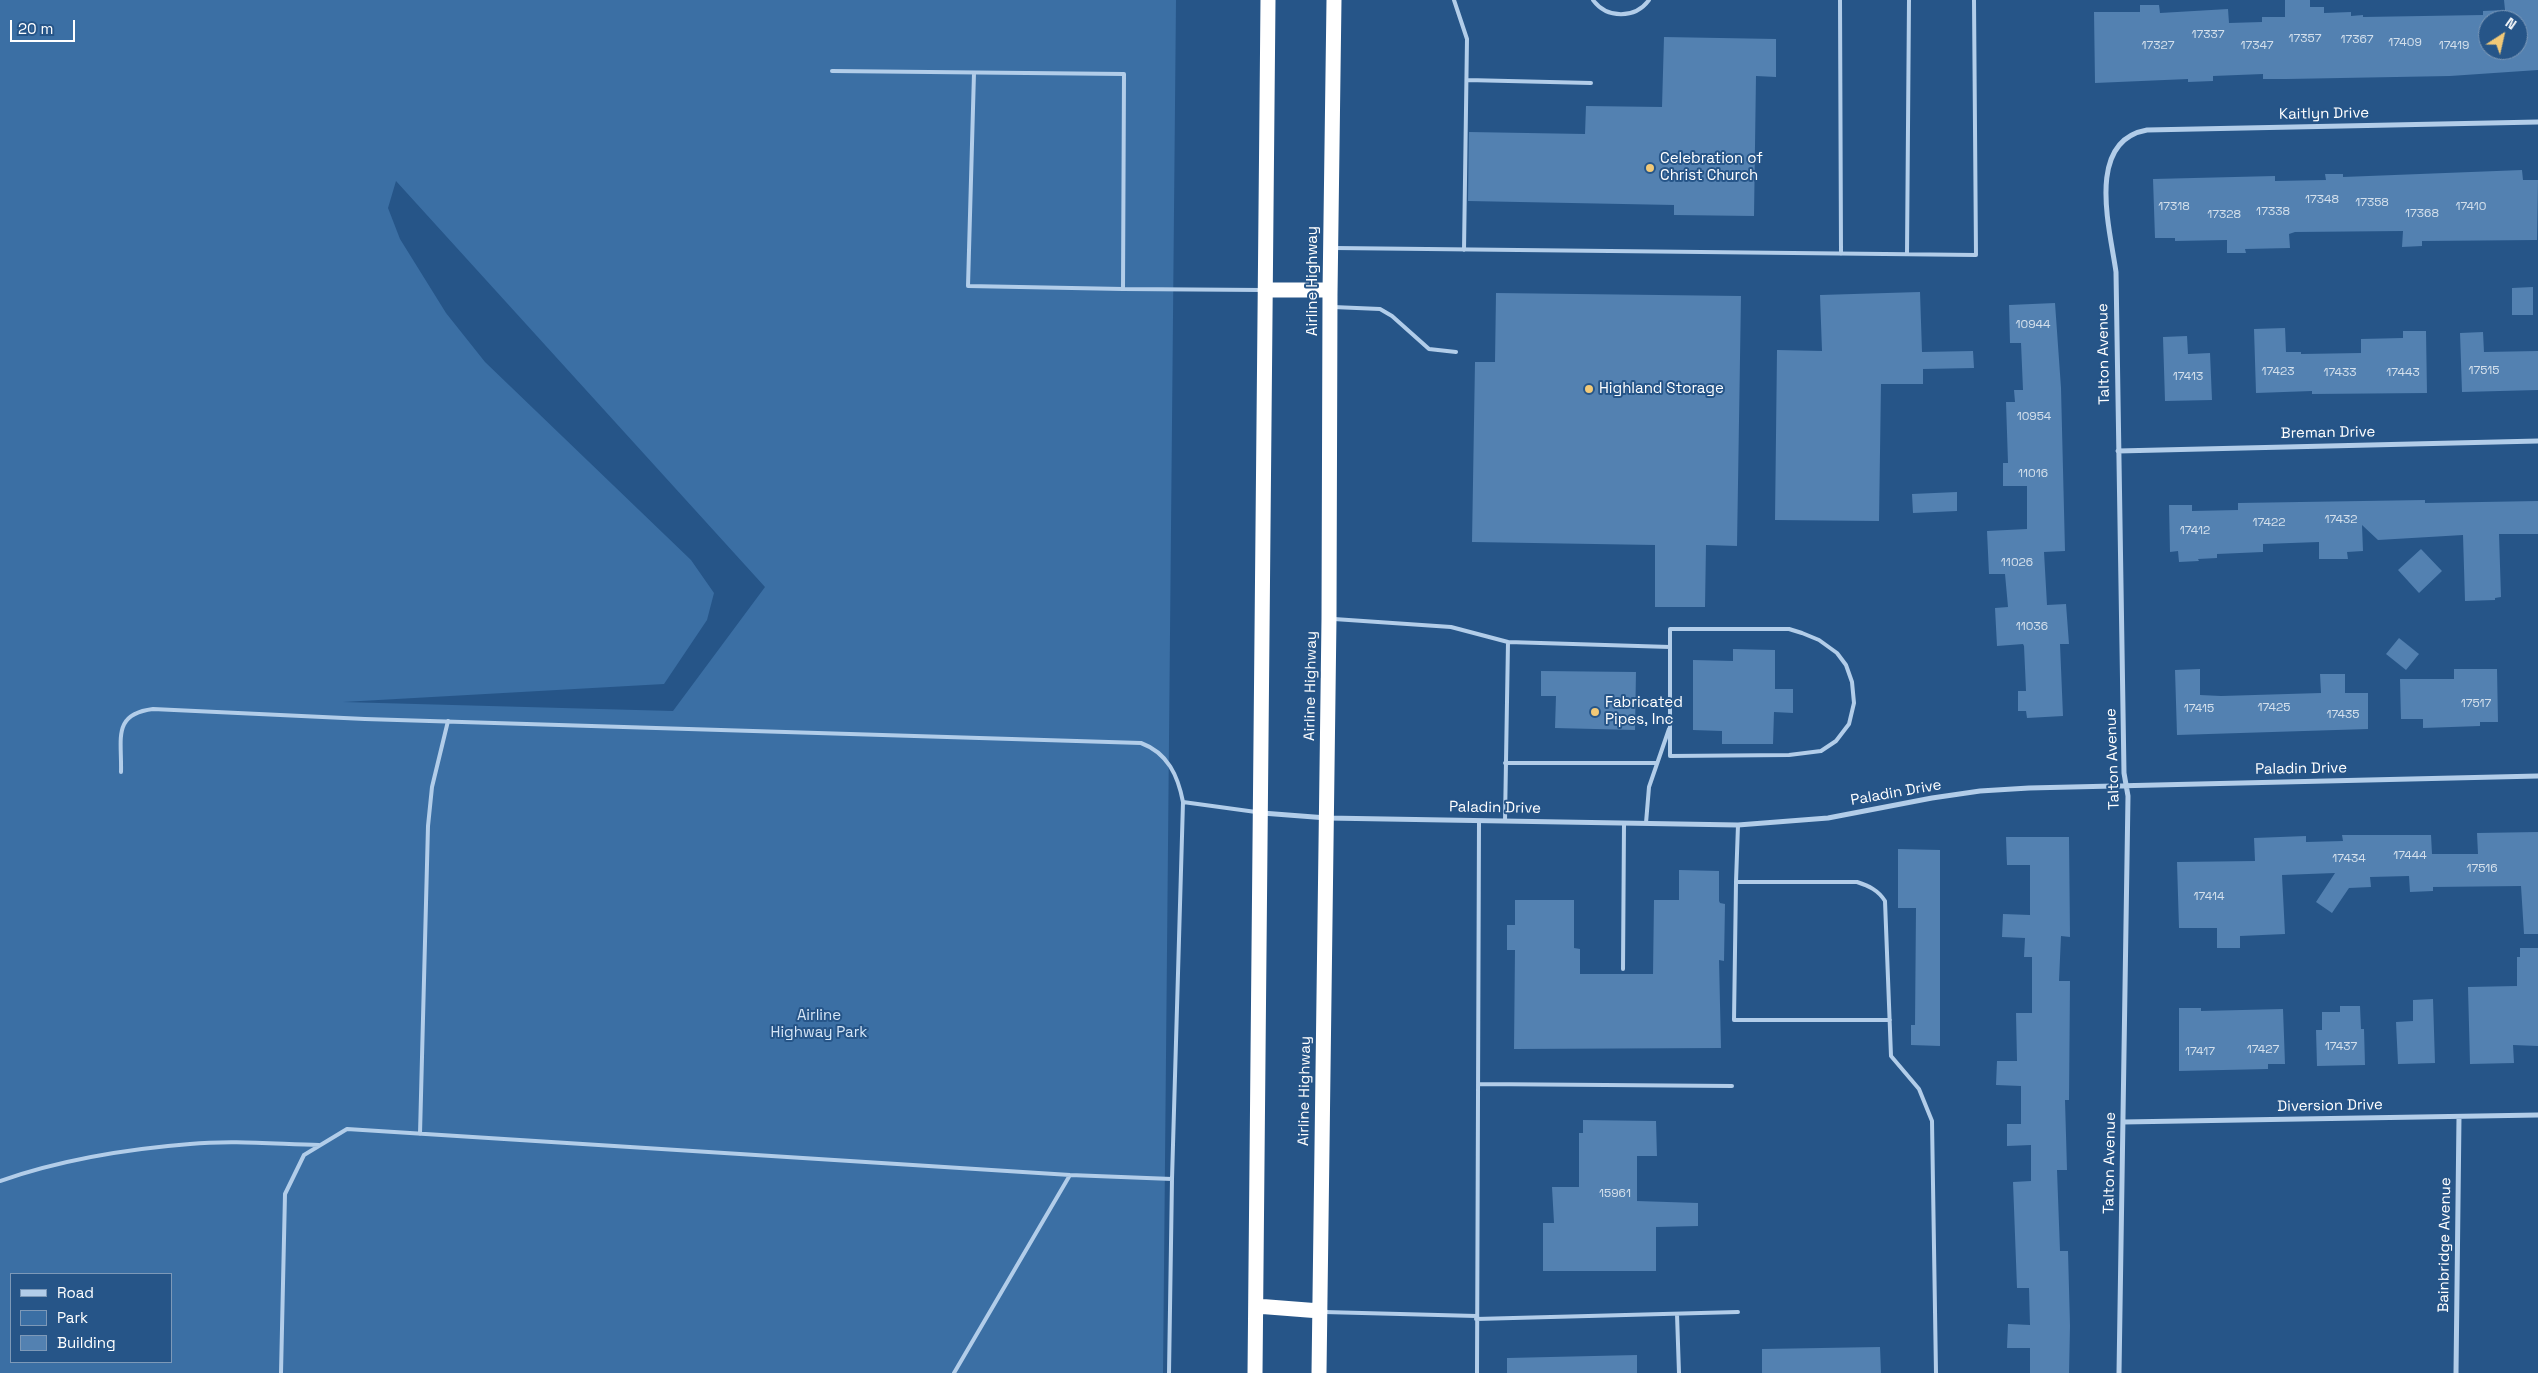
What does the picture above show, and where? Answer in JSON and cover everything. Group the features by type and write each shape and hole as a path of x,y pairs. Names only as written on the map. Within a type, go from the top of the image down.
{"highway":[{"path":"1255,1373 1268,0"},
{"name":"Airline Highway","path":"1319,1373 1327,818 1330,248 1334,0"},
{"path":"1264,290 1330,290"},
{"path":"1256,1306 1320,1311"}],"street":[{"name":"Kaitlyn Drive","path":"2116,147 2124,138 2135,132 2146,130 2538,122"},
{"name":"Talton Avenue","path":"2116,147 2107,170 2106,191 2116,272 2124,773 2126,785 2119,1373"},
{"name":"Breman Drive","path":"2118,451 2538,441"},
{"name":"Paladin Drive","path":"1259,812 1327,818 1738,826 1828,818 1980,791 2126,785 2538,776"},
{"name":"Diversion Drive","path":"2123,1122 2538,1115"},
{"name":"Bainbridge Avenue","path":"2456,1373 2459,1117"}],"lane":[{"path":"1454,0 1467,39 1464,250"},
{"path":"1593,0 1603,10 1613,14 1624,15 1636,12 1649,0"},
{"path":"1840,0 1841,254"},
{"path":"1908,0 1908,254"},
{"path":"1330,248 1976,255 1974,0"},
{"path":"832,71 1124,74 1123,288"},
{"path":"974,73 968,286 1264,290"},
{"path":"1467,80 1591,83"},
{"path":"1330,307 1380,309 1392,316 1429,349 1456,352"},
{"path":"1329,619 1451,627 1508,642 1670,647"},
{"path":"1670,629 1789,629 1802,633 1818,640 1837,653 1846,665 1852,682 1854,703 1849,724 1836,741 1821,751 1797,754 1670,756 1670,647 1670,629"},
{"path":"1505,821 1508,642"},
{"path":"122,772 122,729 125,722 137,711 153,709 448,721 1141,743 1159,753 1167,761 1177,780 1183,802 1172,1179 1169,1373"},
{"path":"420,1134 428,826 432,787 448,721"},
{"path":"1646,824 1649,787 1670,727"},
{"path":"1505,763 1657,764"},
{"path":"1183,802 1259,812"},
{"path":"1477,1373 1479,821"},
{"path":"1623,970 1624,823"},
{"path":"1738,826 1734,1020 1890,1020"},
{"path":"1736,882 1857,882 1871,886 1880,893 1885,901 1887,913 1891,1056 1919,1089 1932,1121 1936,1373"},
{"path":"1478,1084 1732,1086"},
{"path":"281,1373 285,1194 304,1155 347,1129 1070,1175 1172,1179"},
{"path":"0,1181 28,1171 109,1154 191,1143 321,1145"},
{"path":"954,1373 1070,1175"},
{"path":"1320,1311 1476,1317 1738,1312"},
{"path":"1677,1314 1679,1373"}],"green space":[{"name":"Airline Highway Park","path":"0,0 1176,0 1163,1373 0,1373","holes":["396,181 765,587 673,711 343,702 664,684 707,620 714,593 691,560 485,362 446,313 400,239 388,208"]}],"building":[{"path":"2285,0 2310,0 2310,7 2324,7 2324,13 2351,12 2351,16 2363,15 2363,17 2478,15 2478,60 2528,60 2528,10 2505,10 2504,0 2538,0 2538,70 2450,76 2287,79 2263,79 2263,74 2213,76 2213,81 2188,82 2188,79 2095,83 2094,12 2140,12 2140,5 2159,5 2160,13 2228,9 2229,23 2262,22 2262,17 2285,17"},
{"path":"1664,37 1776,39 1776,77 1756,76 1754,216 1674,215 1674,205 1468,201 1469,132 1585,134 1586,106 1662,107"},
{"path":"2522,170 2523,180 2538,180 2537,240 2422,241 2422,246 2402,247 2403,231 2295,232 2289,234 2290,248 2245,249 2246,253 2227,253 2227,240 2175,241 2175,238 2155,238 2153,179 2275,176 2275,181 2326,180 2325,174 2343,174 2343,177"},
{"path":"2533,287 2533,315 2512,315 2512,288"},
{"path":"1920,292 1922,352 1973,351 1974,368 1923,369 1923,384 1881,384 1879,521 1775,520 1777,350 1822,351 1820,295"},
{"path":"1496,293 1741,296 1737,546 1706,545 1705,607 1655,607 1655,545 1472,542 1475,362 1495,362"},
{"path":"2055,303 2061,388 2065,551 2044,552 2047,605 2066,604 2069,644 2060,644 2063,716 2027,718 2026,711 2018,711 2018,691 2026,691 2024,646 2023,644 1997,646 1995,608 2008,607 2005,574 1989,574 1987,531 2027,529 2027,486 2003,486 2003,463 2008,463 2006,402 2015,402 2014,390 2023,390 2021,343 2010,343 2009,305"},
{"path":"2285,328 2286,352 2301,352 2301,354 2361,353 2361,339 2403,338 2403,331 2426,331 2427,393 2312,394 2312,391 2256,393 2254,329"},
{"path":"2483,332 2484,352 2538,351 2538,390 2462,392 2460,333"},
{"path":"2187,336 2188,354 2210,353 2212,400 2165,401 2163,337"},
{"path":"1957,492 1957,511 1913,513 1912,494"},
{"path":"2425,500 2425,503 2538,501 2538,534 2499,534 2501,597 2495,598 2495,600 2465,601 2463,535 2378,540 2362,525 2363,551 2347,552 2348,559 2319,559 2319,542 2263,544 2263,552 2217,554 2217,558 2198,559 2199,561 2179,562 2178,551 2170,552 2169,505 2192,505 2192,511 2238,510 2238,503"},
{"path":"2421,549 2442,571 2419,593 2398,570"},
{"path":"2399,638 2419,654 2406,670 2386,654"},
{"path":"1733,649 1775,650 1775,689 1793,689 1793,713 1774,712 1773,744 1722,744 1722,731 1693,730 1693,660 1733,661"},
{"path":"2200,669 2200,695 2221,696 2321,693 2320,674 2345,674 2345,693 2368,693 2368,729 2177,735 2175,670"},
{"path":"2454,669 2497,669 2498,722 2480,722 2480,726 2423,728 2423,719 2401,719 2400,679 2454,679"},
{"name":"Fabricated Pipes, Inc","path":"1541,671 1636,672 1635,730 1555,728 1556,696 1541,696"},
{"path":"2538,832 2538,934 2524,934 2521,886 2433,887 2433,891 2410,892 2409,876 2370,877 2371,887 2349,888 2332,913 2316,902 2335,873 2282,875 2285,934 2240,936 2240,948 2217,948 2217,928 2179,928 2177,862 2255,861 2254,838 2306,836 2306,842 2343,841 2342,835 2431,835 2432,854 2478,854 2477,833"},
{"path":"2006,837 2069,837 2070,937 2061,936 2059,981 2070,981 2069,1100 2065,1100 2067,1170 2057,1170 2060,1251 2068,1251 2069,1373 2030,1373 2030,1348 2007,1348 2008,1324 2030,1325 2029,1288 2017,1288 2013,1182 2031,1181 2031,1145 2007,1146 2007,1124 2021,1124 2021,1086 1996,1085 1997,1061 2017,1061 2016,1013 2032,1013 2032,957 2024,957 2025,938 2002,937 2003,914 2030,915 2030,865 2007,865"},
{"path":"1898,849 1940,850 1940,1046 1911,1045 1911,1025 1915,1025 1916,908 1898,908"},
{"path":"1679,870 1719,871 1719,901 1725,904 1724,961 1719,960 1721,1048 1514,1049 1515,950 1507,950 1507,925 1515,925 1515,900 1574,900 1574,948 1580,949 1580,974 1653,974 1654,900 1679,900"},
{"path":"2520,948 2538,948 2538,1046 2513,1045 2514,1063 2470,1064 2468,987 2517,986 2517,957 2520,957"},
{"path":"2433,999 2435,1063 2398,1064 2396,1022 2413,1021 2413,1000"},
{"path":"2340,1006 2360,1006 2361,1029 2364,1029 2365,1065 2317,1066 2316,1030 2322,1030 2322,1012 2340,1012"},
{"path":"2179,1008 2201,1008 2201,1011 2283,1009 2285,1064 2268,1064 2268,1069 2179,1071"},
{"path":"1583,1120 1656,1121 1657,1156 1637,1156 1637,1201 1698,1203 1698,1226 1656,1227 1656,1271 1543,1271 1543,1223 1554,1223 1552,1187 1579,1187 1579,1133 1583,1133"},
{"path":"1880,1347 1881,1373 1762,1373 1762,1349"},
{"path":"1637,1355 1637,1373 1507,1373 1507,1358"}],"place":[{"name":"Celebration of Christ Church","path":"1650,168"},
{"name":"Highland Storage","path":"1589,389"},
{"name":"Fabricated Pipes, Inc","path":"1595,712"}]}
